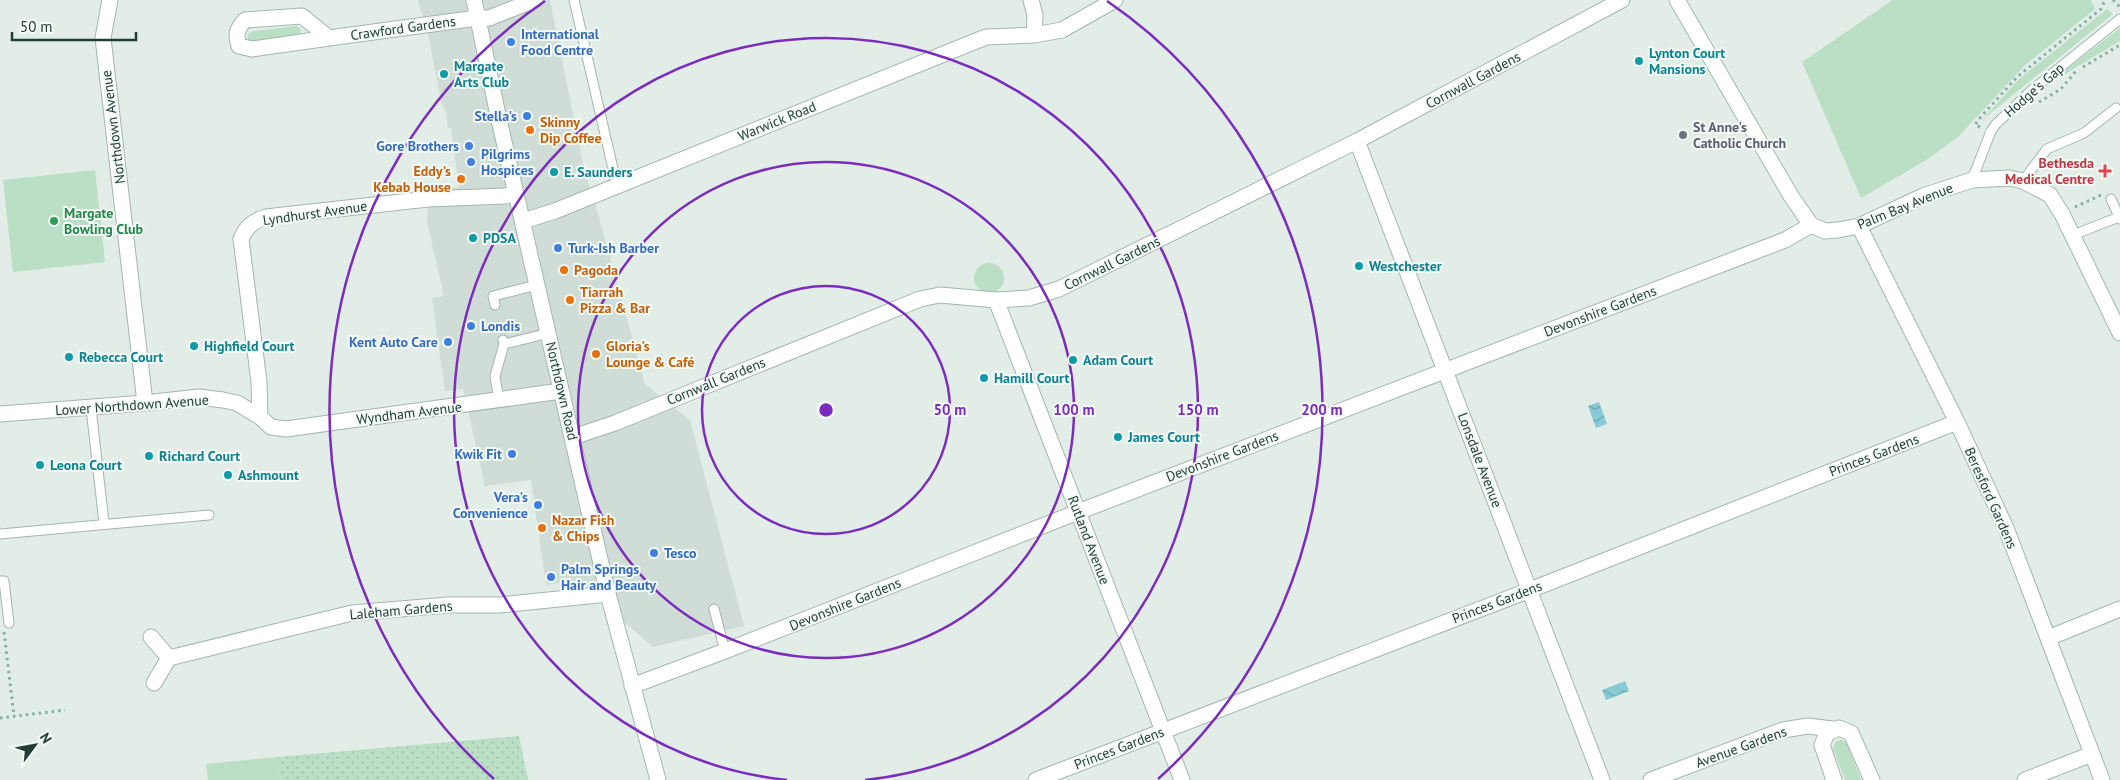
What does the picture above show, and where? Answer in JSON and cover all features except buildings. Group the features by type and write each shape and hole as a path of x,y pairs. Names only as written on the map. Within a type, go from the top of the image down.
{"street":[{"name":"Northdown Avenue","path":"110,0 103,38 145,403"},
{"name":"Northdown Road","path":"474,0 516,194 608,594 658,780"},
{"name":"Crawford Gardens","path":"328,38 302,16 245,20 237,29 236,37 239,46 245,49 252,49 477,18 489,18 535,0"},
{"path":"1031,0 1035,15 1034,35"},
{"name":"Warwick Road","path":"523,221 555,211 986,37 1034,35 1062,30 1115,0"},
{"name":"Cornwall Gardens","path":"573,437 615,423 920,299 940,295 996,300 1029,298 1060,290 1357,141 1622,0"},
{"path":"1677,0 1791,196 1812,225"},
{"name":"Lonsdale Avenue","path":"1357,141 1602,780"},
{"name":"Palm Bay Avenue","path":"1812,225 1825,231 1859,226 1923,196 1972,180 2009,178 2024,181 2050,195 2062,214 2120,334"},
{"name":"Lyndhurst Avenue","path":"260,417 259,382 242,239 244,230 250,224 276,216 428,199 516,194"},
{"name":"Devonshire Gardens","path":"632,686 1746,255 1784,240 1812,225"},
{"name":"Beresford Gardens","path":"1859,226 1957,422 2006,528 2102,780"},
{"name":"Rutland Avenue","path":"996,300 1182,780"},
{"name":"Wyndham Avenue","path":"260,417 271,427 286,429 561,391"},
{"name":"Lower Northdown Avenue","path":"0,414 91,408 200,397 237,403 260,417"},
{"name":"Princes Gardens","path":"1036,780 1530,590 1957,422"},
{"name":"Laleham Gardens","path":"169,658 352,613 448,605 499,605 608,594"},
{"path":"2048,638 2120,609"},
{"path":"151,638 169,658 154,683"},
{"name":"Avenue Gardens","path":"1651,780 1783,730 1808,726 1839,728 1851,734 1872,780"},
{"path":"1832,729 1827,733 1822,745 1834,780"},
{"path":"2025,780 2092,754"}],"lane":[{"path":"574,0 617,186"},
{"name":"Hodge's Gap","path":"1972,180 1991,131 1996,124 2032,90 2120,19"},
{"path":"2024,181 2047,149 2084,133 2116,108"},
{"path":"2073,234 2120,218 2110,196"},
{"path":"496,305 493,296 537,285"},
{"path":"499,401 495,376 504,341 549,333"},
{"path":"91,408 104,523"},
{"path":"0,534 104,523 209,515"},
{"path":"0,581 4,581 9,623"},
{"path":"714,609 726,651"}],"path":[{"path":"1991,131 1975,125 2017,77 2101,9 2105,0"},
{"path":"2114,1 2120,7"},
{"path":"2036,104 2061,89 2076,72 2120,45"},
{"path":"2062,214 2110,196"},
{"path":"9,623 3,627 14,716"},
{"path":"0,718 65,710"}],"shaded area":[{"path":"418,0 550,0 585,173 596,206 645,384 690,420 744,626 653,647 577,581 546,585 531,480 485,486 463,389 445,391 433,306 432,298 444,296 427,222 428,191 459,187 451,128 448,128 446,113 441,102 429,38"}],"green space":[{"path":"1893,0 2091,0 2095,9 2025,65 1958,137 1928,159 1861,198 1802,62"},
{"path":"2107,9 2113,14 1982,120 2019,79"},
{"path":"296,26 300,28 301,34 298,37 251,44 247,39 248,34 253,31"},
{"path":"2120,28 2120,41 2045,86"},
{"name":"Margate Bowling Club","path":"95,170 105,262 13,272 3,180"},
{"path":"989,263 995,264 1003,272 1003,284 995,292 989,293 983,292 975,284 974,278 975,272 983,264"},
{"path":"519,736 528,780 281,780 277,757"},
{"path":"1842,739 1847,744 1861,780 1845,780 1833,749 1835,742"},
{"path":"277,757 281,780 208,780 206,764"}],"water":[{"path":"1599,402 1607,424 1596,428 1588,406"},
{"path":"1625,681 1629,691 1606,700 1602,690"}],"place":[{"name":"International Food Centre","path":"511,42"},
{"name":"Lynton Court Mansions","path":"1639,61"},
{"name":"Margate Arts Club","path":"444,74"},
{"name":"Stella's","path":"527,116"},
{"name":"Skinny Dip Coffee","path":"530,130"},
{"name":"St Anne's Catholic Church","path":"1683,135"},
{"name":"Gore Brothers","path":"469,146"},
{"name":"Pilgrims Hospices","path":"471,162"},
{"name":"Bethesda Medical Centre","path":"2105,171"},
{"name":"E. Saunders","path":"554,172"},
{"name":"Eddy's Kebab House","path":"461,179"},
{"name":"Margate Bowling Club","path":"54,221"},
{"name":"PDSA","path":"473,238"},
{"name":"Turk-Ish Barber","path":"558,248"},
{"name":"Westchester","path":"1359,266"},
{"name":"Pagoda","path":"564,270"},
{"name":"Tiarrah Pizza & Bar","path":"570,300"},
{"name":"Londis","path":"471,326"},
{"name":"Kent Auto Care","path":"448,342"},
{"name":"Highfield Court","path":"194,346"},
{"name":"Gloria's Lounge & Café","path":"596,354"},
{"name":"Rebecca Court","path":"69,357"},
{"name":"Adam Court","path":"1073,360"},
{"name":"Hamill Court","path":"984,378"},
{"name":"James Court","path":"1118,437"},
{"name":"Kwik Fit","path":"512,454"},
{"name":"Richard Court","path":"149,456"},
{"name":"Leona Court","path":"40,465"},
{"name":"Ashmount","path":"228,475"},
{"name":"Vera's Convenience","path":"538,505"},
{"name":"Nazar Fish & Chips","path":"542,528"},
{"name":"Tesco","path":"654,553"},
{"name":"Palm Springs Hair and Beauty","path":"551,577"}]}
